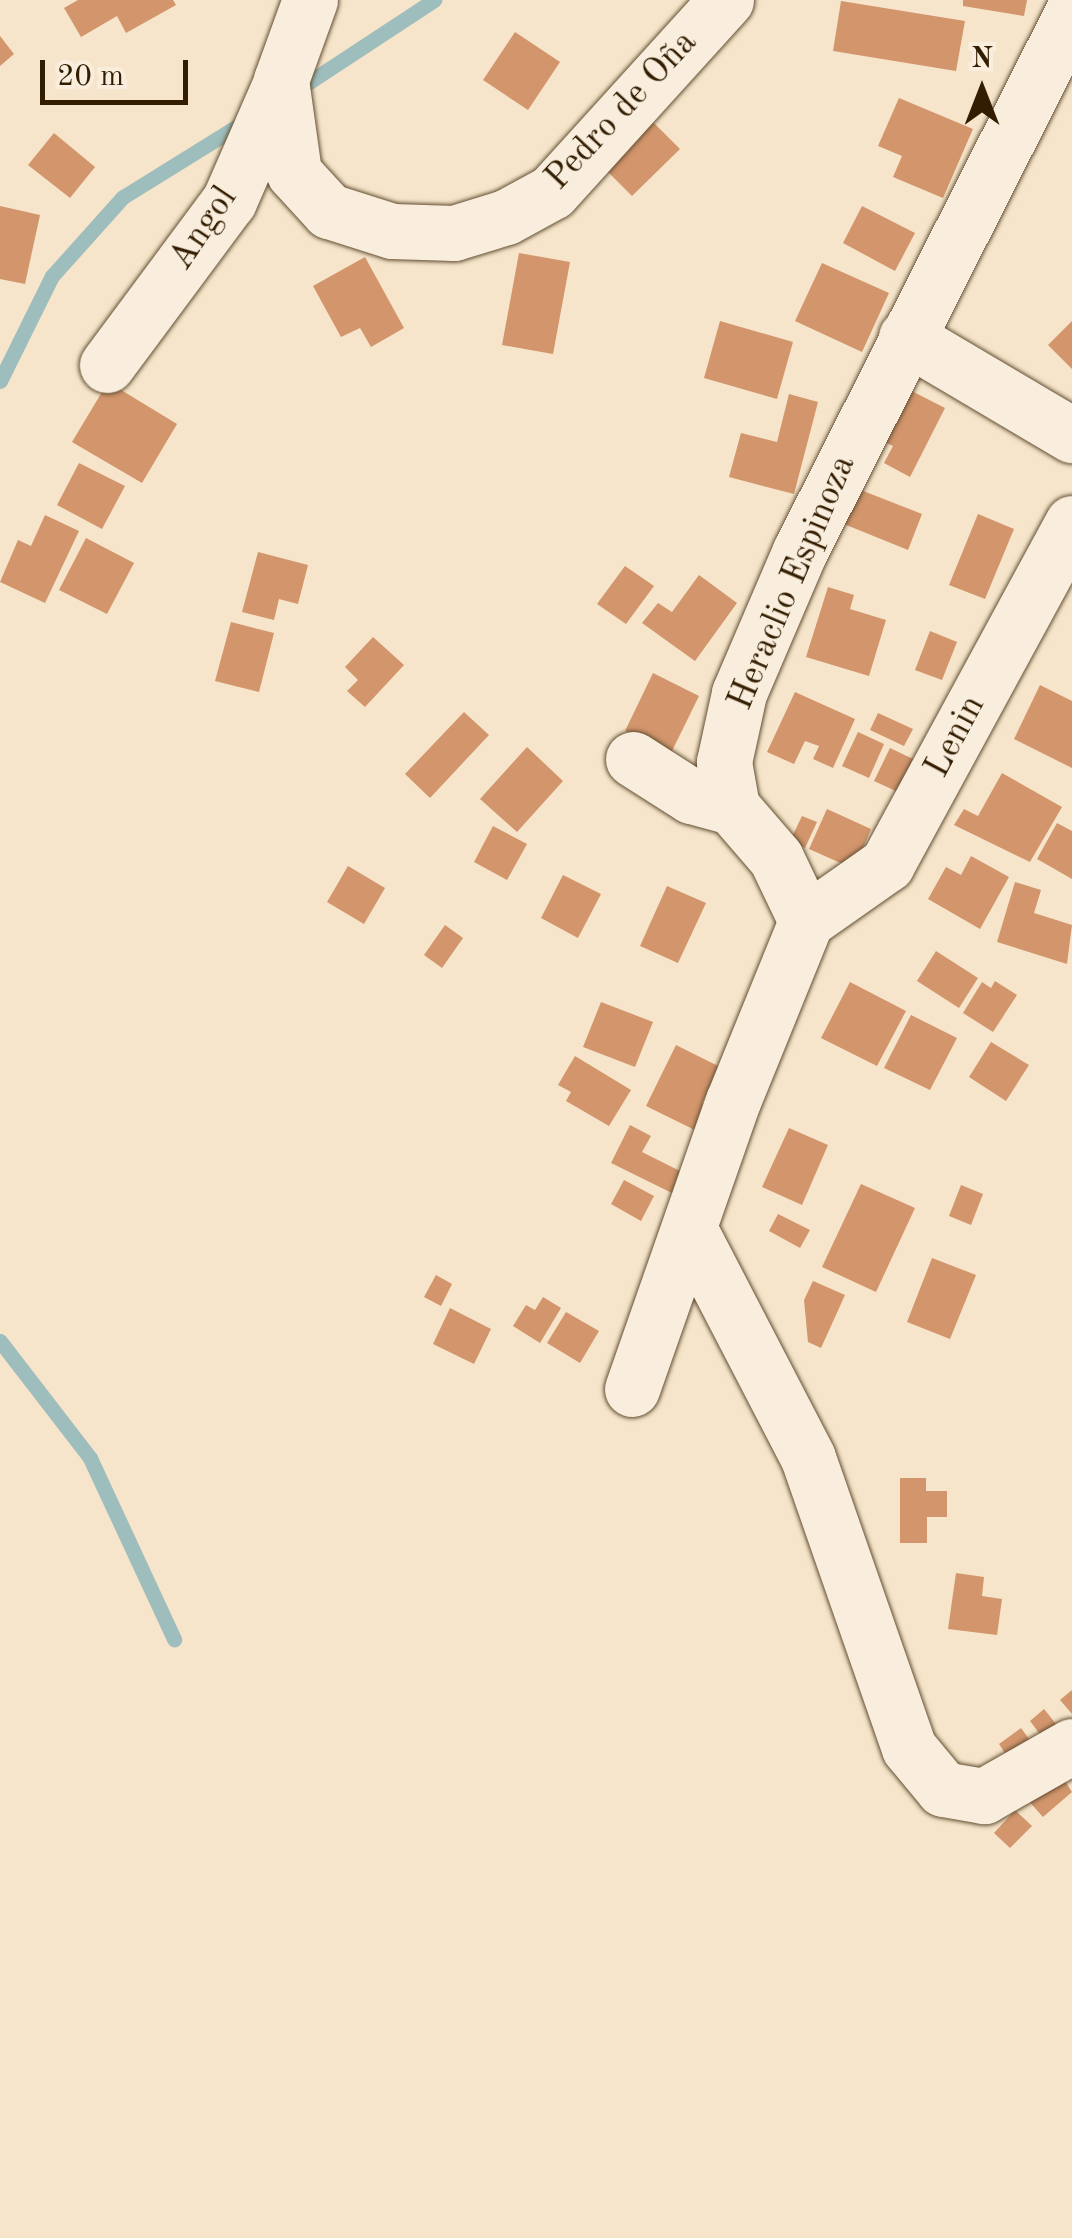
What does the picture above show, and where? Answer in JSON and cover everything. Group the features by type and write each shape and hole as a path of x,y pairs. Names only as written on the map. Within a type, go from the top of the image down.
{"street":[{"name":"Pedro de Oña","path":"310,0 281,80 294,173 329,210 392,231 454,233 506,217 552,192 726,0"},
{"name":"Heraclio Espinoza","path":"732,807 724,762 739,693 800,551 1072,13"},
{"name":"Angol","path":"106,365 229,201 281,80"},
{"path":"906,338 1072,435"},
{"name":"Lenin","path":"806,921 886,864 1072,522"},
{"path":"632,1389 691,1232 733,1101 806,921 776,858 732,807 692,796 633,760"},
{"path":"691,1232 808,1458 909,1748 943,1789 984,1796 1072,1746"}],"building":[{"path":"78,0 173,0 176,5 126,33 117,16 81,37 64,8"},
{"path":"963,0 1027,0 1024,16 963,6"},
{"path":"841,1 965,21 956,71 833,51"},
{"path":"515,32 560,62 528,110 483,80"},
{"path":"0,36 14,54 0,66"},
{"path":"899,98 973,129 943,198 893,177 902,156 878,146"},
{"path":"641,110 680,149 632,196 593,157"},
{"path":"54,133 95,167 70,198 28,165"},
{"path":"0,206 40,215 25,284 0,279"},
{"path":"862,206 915,233 895,271 843,243"},
{"path":"519,253 570,262 553,354 502,345"},
{"path":"365,257 404,328 371,347 360,328 341,337 313,286"},
{"path":"822,263 889,293 862,352 795,321"},
{"path":"720,321 793,342 777,399 704,378"},
{"path":"1072,321 1072,369 1048,345"},
{"path":"108,382 177,424 142,483 72,442"},
{"path":"900,385 945,408 910,477 884,463 893,446 873,437"},
{"path":"789,394 818,402 794,494 729,477 741,433 777,442"},
{"path":"79,463 125,486 102,529 57,505"},
{"path":"848,485 922,514 908,550 834,520"},
{"path":"978,514 1014,529 985,599 949,585"},
{"path":"45,515 79,531 45,603 0,582 18,540 31,546"},
{"path":"86,538 134,563 107,614 59,590"},
{"path":"258,552 308,565 298,604 279,599 274,620 242,612"},
{"path":"625,566 654,586 626,624 597,604"},
{"path":"699,575 737,603 695,661 642,623 658,603 672,612"},
{"path":"828,587 854,595 850,609 886,620 869,676 806,657"},
{"path":"231,622 274,633 259,692 215,681"},
{"path":"930,631 957,642 942,680 915,670"},
{"path":"373,637 404,665 365,707 347,691 358,680 345,667"},
{"path":"653,673 699,696 671,753 625,731"},
{"path":"1040,685 1072,701 1072,768 1014,739"},
{"path":"795,692 855,719 833,768 813,759 819,746 805,741 794,764 767,752"},
{"path":"464,712 489,735 430,798 405,774"},
{"path":"878,713 913,729 904,746 870,730"},
{"path":"858,732 884,744 869,778 842,766"},
{"path":"527,747 563,781 517,832 480,799"},
{"path":"890,748 913,759 898,792 874,781"},
{"path":"1002,773 1062,807 1030,862 954,825 964,809 978,816"},
{"path":"827,809 871,829 854,869 809,849"},
{"path":"802,816 817,822 805,848 790,841"},
{"path":"1057,823 1072,831 1072,879 1037,859"},
{"path":"493,826 527,844 507,880 474,862"},
{"path":"971,856 1009,877 980,929 928,899 946,867 961,875"},
{"path":"348,866 385,888 364,924 327,902"},
{"path":"563,875 601,894 578,938 541,918"},
{"path":"1015,882 1041,890 1034,913 1072,925 1067,964 997,942"},
{"path":"667,886 706,903 678,963 640,946"},
{"path":"445,925 463,938 442,968 424,955"},
{"path":"936,951 978,978 959,1008 917,981"},
{"path":"995,981 1017,995 993,1032 963,1013 982,982 991,988"},
{"path":"850,982 906,1011 877,1066 821,1038"},
{"path":"601,1002 653,1022 635,1067 583,1047"},
{"path":"911,1015 957,1038 930,1090 884,1068"},
{"path":"991,1042 1029,1065 1006,1101 969,1077"},
{"path":"676,1045 720,1067 702,1103 724,1113 711,1138 646,1106"},
{"path":"575,1056 631,1090 609,1126 566,1101 571,1092 558,1085"},
{"path":"630,1125 651,1136 642,1152 686,1174 676,1195 611,1163"},
{"path":"789,1128 828,1145 802,1205 762,1187"},
{"path":"624,1180 654,1196 641,1221 611,1204"},
{"path":"861,1184 915,1208 876,1292 822,1267"},
{"path":"961,1185 983,1194 971,1225 949,1216"},
{"path":"778,1214 810,1230 800,1248 769,1231"},
{"path":"932,1258 976,1275 950,1339 907,1322"},
{"path":"436,1275 452,1284 441,1306 424,1297"},
{"path":"813,1281 845,1295 821,1348 808,1342 804,1300"},
{"path":"543,1297 561,1308 540,1343 513,1326 526,1305 535,1310"},
{"path":"450,1308 491,1329 474,1364 433,1344"},
{"path":"566,1312 599,1331 580,1363 547,1343"},
{"path":"900,1478 926,1478 926,1491 947,1491 947,1517 927,1517 927,1543 900,1543"},
{"path":"956,1573 984,1577 982,1596 1002,1599 997,1635 948,1629"},
{"path":"1072,1690 1072,1714 1060,1700"},
{"path":"1044,1709 1060,1729 1045,1741 1030,1721"},
{"path":"1021,1728 1032,1743 1009,1759 999,1744"},
{"path":"1058,1770 1072,1792 1043,1817 1026,1798"},
{"path":"1015,1810 1032,1826 1010,1848 994,1833"}],"waterway":[{"path":"294,92 434,0"},
{"path":"0,381 52,276 123,197 244,122"},
{"path":"0,1341 90,1458 174,1639"}]}
